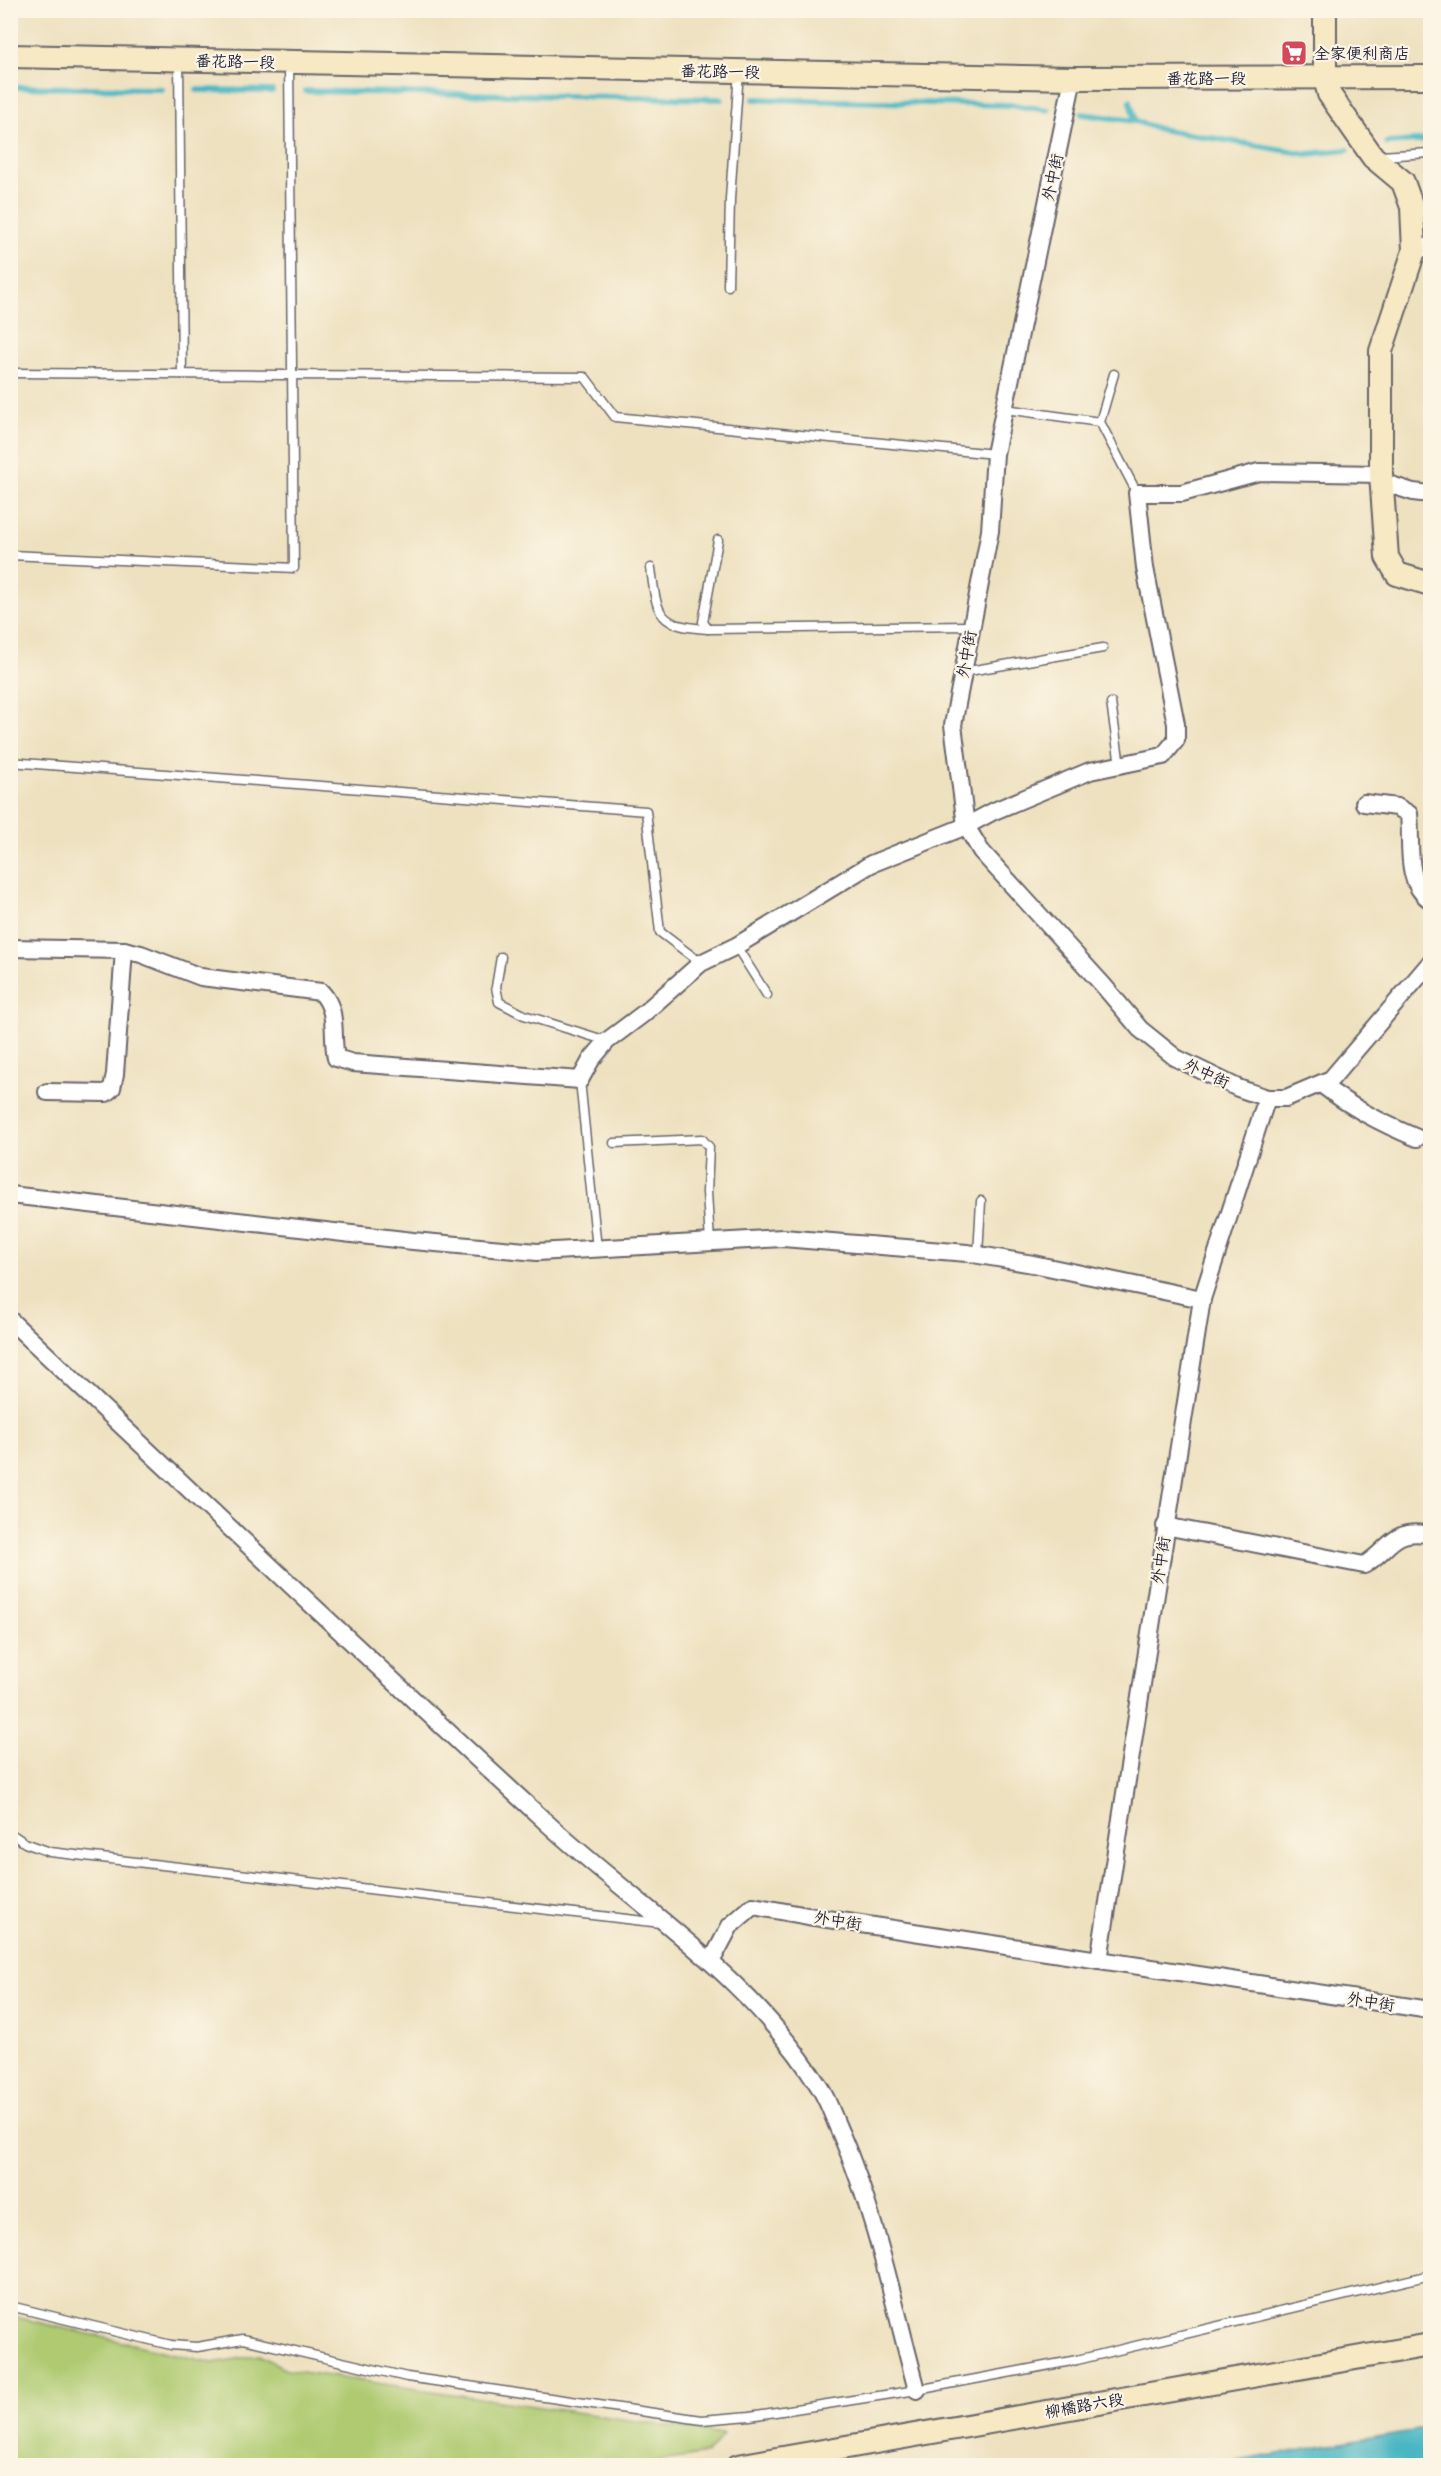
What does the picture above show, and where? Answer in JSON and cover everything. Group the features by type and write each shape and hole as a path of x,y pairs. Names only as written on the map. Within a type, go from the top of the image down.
{"main road":[{"path":"1325,10 1325,78 1329,94 1373,157 1403,182 1412,207 1422,249 1381,351 1381,478 1387,557 1397,574 1431,584"},
{"name":"番花路一段","path":"10,56 1072,78 1431,77"},
{"name":"柳橋路六段","path":"738,2466 1431,2345"}],"street":[{"name":"外中街","path":"1072,78 995,454 990,531 953,725 966,826 981,851 1140,1029 1176,1058 1239,1088 1267,1098 1286,1098 1331,1079 1431,963"},
{"path":"10,948 124,950 201,976 321,992 329,1001 334,1015 333,1043 336,1058 353,1063 580,1080 591,1060 607,1041 643,1014 701,963 736,946 872,864 966,826 994,811 1090,771 1163,756 1176,740 1176,724 1145,568 1137,493 1182,493 1259,472 1381,478 1413,492 1431,494"},
{"path":"1364,803 1397,807 1409,814 1412,877 1422,894 1431,900"},
{"path":"47,1092 106,1093 112,1088 116,1074 124,950"},
{"path":"1321,1084 1348,1105 1417,1138"},
{"name":"外中街","path":"1099,1960 1202,1299 1267,1098"},
{"path":"10,1195 412,1241 537,1252 710,1244 783,1238 978,1255 1202,1299"},
{"path":"10,1320 406,1693 595,1866 712,1960 761,2009 822,2090 848,2151 863,2195 917,2390"},
{"path":"1165,1526 1364,1565 1377,1557 1382,1549 1394,1539 1417,1532 1431,1535"},
{"name":"外中街","path":"712,1960 730,1926 753,1906 1431,2010"}],"lane":[{"path":"179,60 182,374"},
{"path":"10,555 294,568 289,62"},
{"path":"728,286 730,199 739,71"},
{"path":"1373,157 1431,153"},
{"path":"10,373 585,377 615,417 995,454"},
{"path":"1114,374 1100,422 1137,493"},
{"path":"1005,409 1100,422"},
{"path":"708,629 703,622 718,540"},
{"path":"651,568 656,603 664,619 686,628 971,626"},
{"path":"963,672 1103,648"},
{"path":"1111,702 1120,765"},
{"path":"10,762 646,811 660,932 701,963"},
{"path":"736,946 766,995"},
{"path":"501,957 496,987 499,1002 524,1015 607,1041"},
{"path":"580,1080 597,1249"},
{"path":"614,1143 702,1138 709,1147 707,1192 710,1244"},
{"path":"978,1255 981,1201"},
{"path":"10,1833 25,1843 50,1852 666,1924"},
{"path":"10,2306 171,2345 197,2348 243,2339 407,2377 702,2420 750,2416 917,2390 1077,2360 1431,2275"}],"green space":[{"path":"11,2316 213,2363 259,2355 288,2370 724,2434 707,2454 632,2465 11,2465"}],"water":[{"path":"1430,2428 1430,2465 1214,2465"}],"waterway":[{"path":"10,87 162,89"},
{"path":"197,90 272,91"},
{"path":"306,91 721,99"},
{"path":"754,99 1011,105 1048,110"},
{"path":"1130,101 1135,121 1159,129 1307,154 1348,150"},
{"path":"1082,114 1135,121"},
{"path":"1387,143 1430,140"}],"place":[{"name":"全家便利商店","path":"1294,53"}]}
